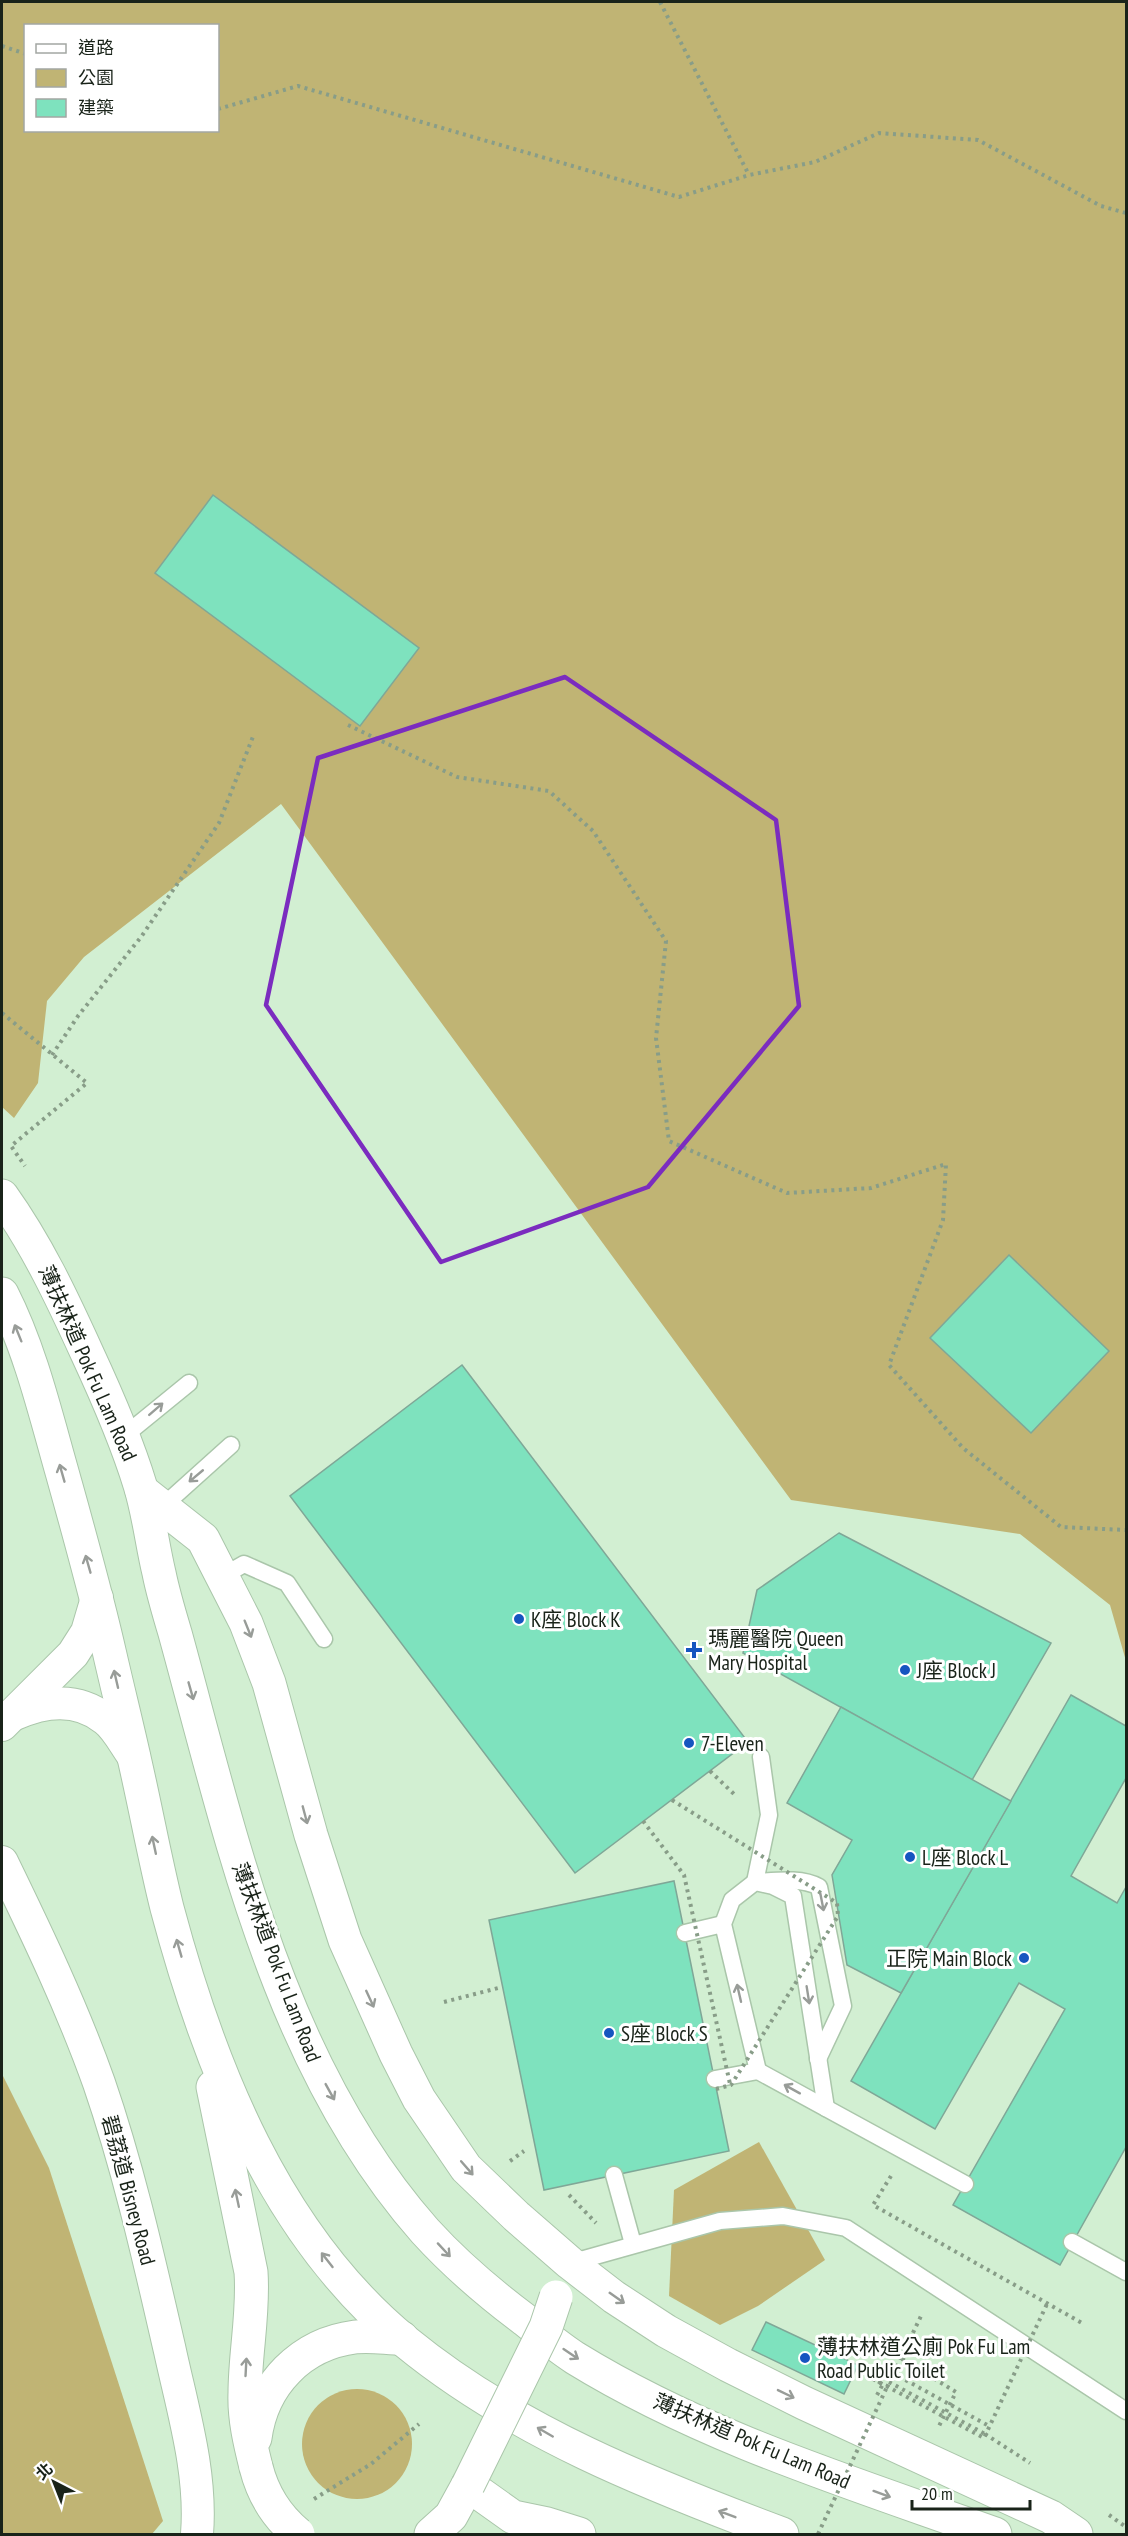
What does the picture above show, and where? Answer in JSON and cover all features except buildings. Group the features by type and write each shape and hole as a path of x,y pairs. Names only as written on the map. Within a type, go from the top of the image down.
{"main road":[{"name":"薄扶林道 Pok Fu Lam Road","path":"2,1196 61,1295 152,1499 159,1574 245,1884 285,1993 318,2071 346,2121 385,2181 424,2229 456,2263 490,2294 573,2356 704,2426 995,2535"},
{"path":"2,1293 26,1353 44,1409 97,1598 166,1903 192,1994 249,2256 253,2297 245,2362 244,2396 247,2427 256,2467 267,2498 281,2518 298,2535"},
{"path":"152,1499 203,1539 246,1623 269,1683 311,1835 345,1940 396,2054 419,2099 466,2168 570,2263 666,2331 804,2403 1051,2517 1076,2535"},
{"path":"192,1994 218,2065 249,2134 287,2203 341,2277 412,2346 488,2400 597,2459 685,2498 782,2535"},
{"path":"430,2535 451,2516 468,2485 546,2327 570,2263"},
{"path":"256,2467 254,2446 256,2426 268,2393 287,2369 307,2353 338,2340 358,2336 412,2346"},
{"path":"468,2485 513,2517 548,2524 579,2535"}],"street":[{"path":"5,1721 73,1654 87,1632 97,1598"},
{"path":"5,1721 32,1707 48,1703 68,1703 89,1708 107,1719 134,1756"},
{"name":"碧荔道 Bisney Road","path":"2,1862 68,2003 122,2153 190,2441 198,2504 197,2535"}],"lane":[{"path":"124,1436 189,1383"},
{"path":"152,1499 231,1445"},
{"path":"223,1576 244,1564 287,1583 324,1639"},
{"path":"755,1882 769,1815 761,1757"},
{"path":"758,2071 723,1924 732,1900 755,1882 795,1881 812,1883 819,1887 843,2006 818,2059"},
{"path":"755,1882 773,1886 793,1896 826,2108"},
{"path":"685,1933 723,1924"},
{"path":"720,2084 758,2071 965,2184"},
{"path":"614,2175 633,2244"},
{"path":"570,2263 720,2222 783,2216 846,2228 1126,2411"},
{"path":"1072,2242 1126,2272"}],"path":[{"path":"660,2 749,175"},
{"path":"2,46 24,53"},
{"path":"219,109 298,86 679,198 749,175 815,162 879,133 978,140 1101,206 1126,213"},
{"path":"348,725 457,777 549,791 593,831 666,941 656,1038 669,1141 787,1193 871,1188 946,1164 943,1220 889,1365 963,1448 1061,1527 1126,1530"},
{"path":"52,1055 78,1016 141,937 219,823 254,734"},
{"path":"2,1013 87,1083 11,1146 28,1170"},
{"path":"710,1771 737,1796"},
{"path":"672,1800 837,1903 838,1916 720,2084"},
{"path":"644,1821 684,1875 720,2084"},
{"path":"444,2001 502,1987"},
{"path":"891,2176 873,2205 1082,2323"},
{"path":"989,2426 880,2366 873,2379 888,2384 984,2438 1047,2304"},
{"path":"818,2535 921,2316"},
{"path":"902,2359 956,2392 938,2430"},
{"path":"313,2499 371,2463 419,2424"}],"highlighted area":[{"path":"565,677 776,820 799,1006 648,1187 441,1262 266,1005 318,758"}],"green space":[{"path":"2,2 1126,2 1126,1661 1110,1605 1020,1534 791,1500 281,804 84,957 47,1001 38,1083 14,1118 2,1107"},
{"path":"2,2074 49,2168 163,2521 152,2534 2,2534"},
{"path":"759,2142 825,2260 758,2306 720,2325 669,2296 674,2190"},
{"path":"357,2389 378,2393 396,2405 408,2423 412,2444 408,2465 396,2483 378,2495 357,2499 336,2495 318,2483 306,2465 302,2444 306,2423 318,2405 336,2393"}],"place":[{"name":"K座 Block K","path":"519,1619"},
{"name":"瑪麗醫院 Queen Mary Hospital","path":"694,1650"},
{"name":"J座 Block J","path":"905,1670"},
{"name":"7-Eleven","path":"689,1743"},
{"name":"L座 Block L","path":"910,1857"},
{"name":"正院 Main Block","path":"1024,1958"},
{"name":"S座 Block S","path":"609,2033"},
{"name":"薄扶林道公廁 Pok Fu Lam Road Public Toilet","path":"805,2358"}]}
